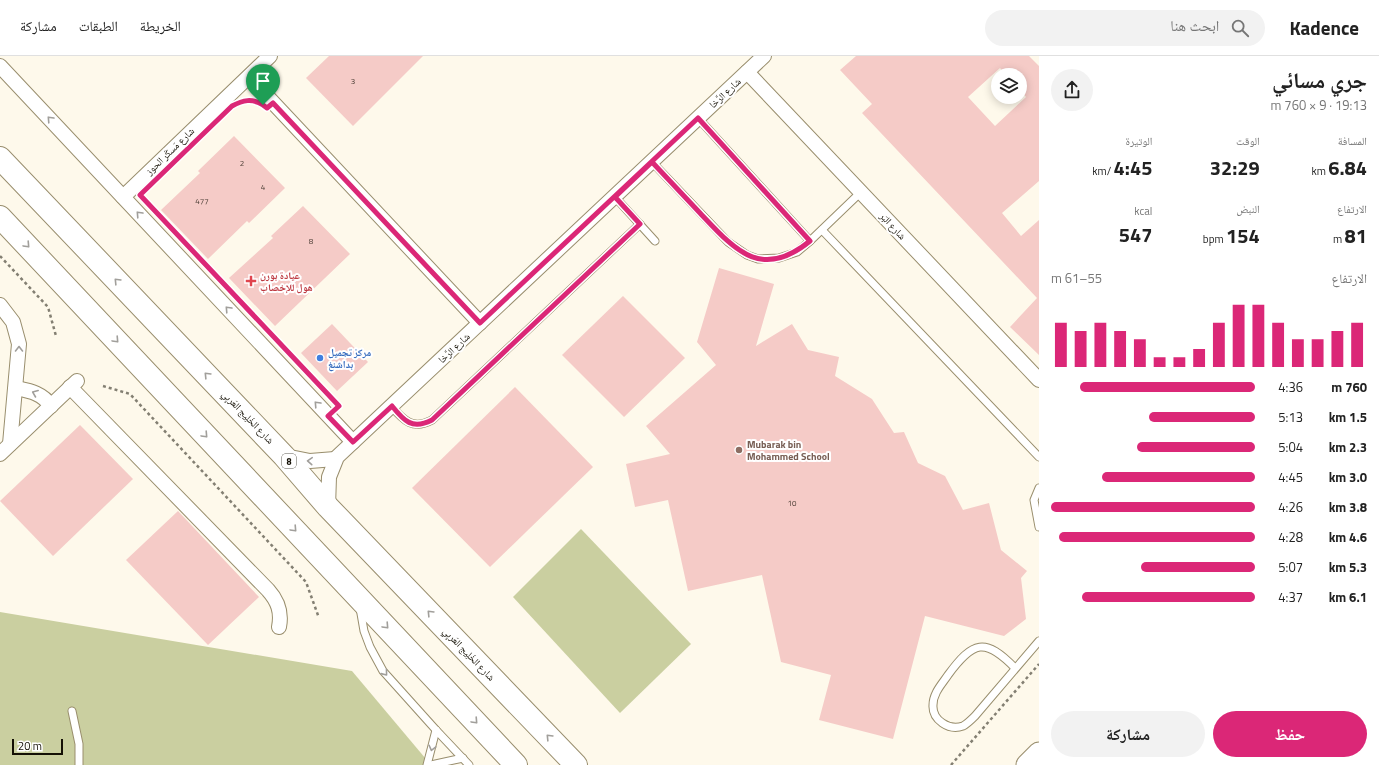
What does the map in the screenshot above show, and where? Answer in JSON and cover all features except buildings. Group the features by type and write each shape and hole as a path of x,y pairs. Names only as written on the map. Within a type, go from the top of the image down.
{"highway":[{"name":"شارع الخَلِيج العَربِي","path":"0,158 284,456 328,507 576,765"},
{"path":"0,217 516,765"}],"main road":[{"path":"1027,765 1039,753"}],"street":[{"name":"شارع الرَّخا","path":"328,507 329,477 336,459 764,56"},
{"name":"شارع مَسكَر الحوز","path":"123,197 249,77 266,58"},
{"path":"0,66 353,442"},
{"name":"شارع البَر","path":"747,72 1039,380"},
{"path":"249,77 480,323"},
{"path":"0,305 13,322 19,344 16,388 5,449"},
{"path":"5,449 74,384 274,597 278,605 280,620 279,627"},
{"path":"16,388 41,395 51,406"},
{"path":"284,456 310,461 336,459"}],"lane":[{"path":"698,118 810,241"},
{"path":"652,162 728,242 747,255 758,259 779,258 797,252 861,192"},
{"path":"615,197 656,241"},
{"path":"392,406 400,417 412,424 419,425 432,420 640,224"},
{"path":"822,230 1039,457"},
{"path":"1039,488 1034,500 1039,527"},
{"path":"359,598 364,631 376,660 383,671 469,765"},
{"path":"1015,668 1002,655 990,648 975,648 968,652 962,656 938,689 933,705 937,719 950,726 957,727 964,725 975,716 1039,641"},
{"path":"72,711 79,744 80,765"},
{"path":"427,765 436,730"},
{"path":"431,765 463,758"}],"path":[{"path":"0,256 48,307 56,336"},
{"path":"103,386 130,394 301,576 306,582 319,618"},
{"path":"951,765 1039,664"}],"green space":[{"path":"581,529 691,644 620,713 513,597"},
{"path":"0,612 352,671 431,765 0,765"}],"place":[{"name":"عيادة بورن هول للإخصاب","path":"251,281"},
{"name":"مركز تجميل بداشنغ","path":"320,358"},
{"name":"Mubarak bin Mohammed School","path":"739,450"}],"route":[{"path":"246,100 256,101 263,105 267,108 273,103 480,323 698,118 810,241 797,252 779,258 758,259 747,255 736,249 728,242 652,162 615,197 640,224 432,420 419,425 412,424 400,417 392,406 353,442 328,416 339,406 140,195 232,106 246,100"}]}
